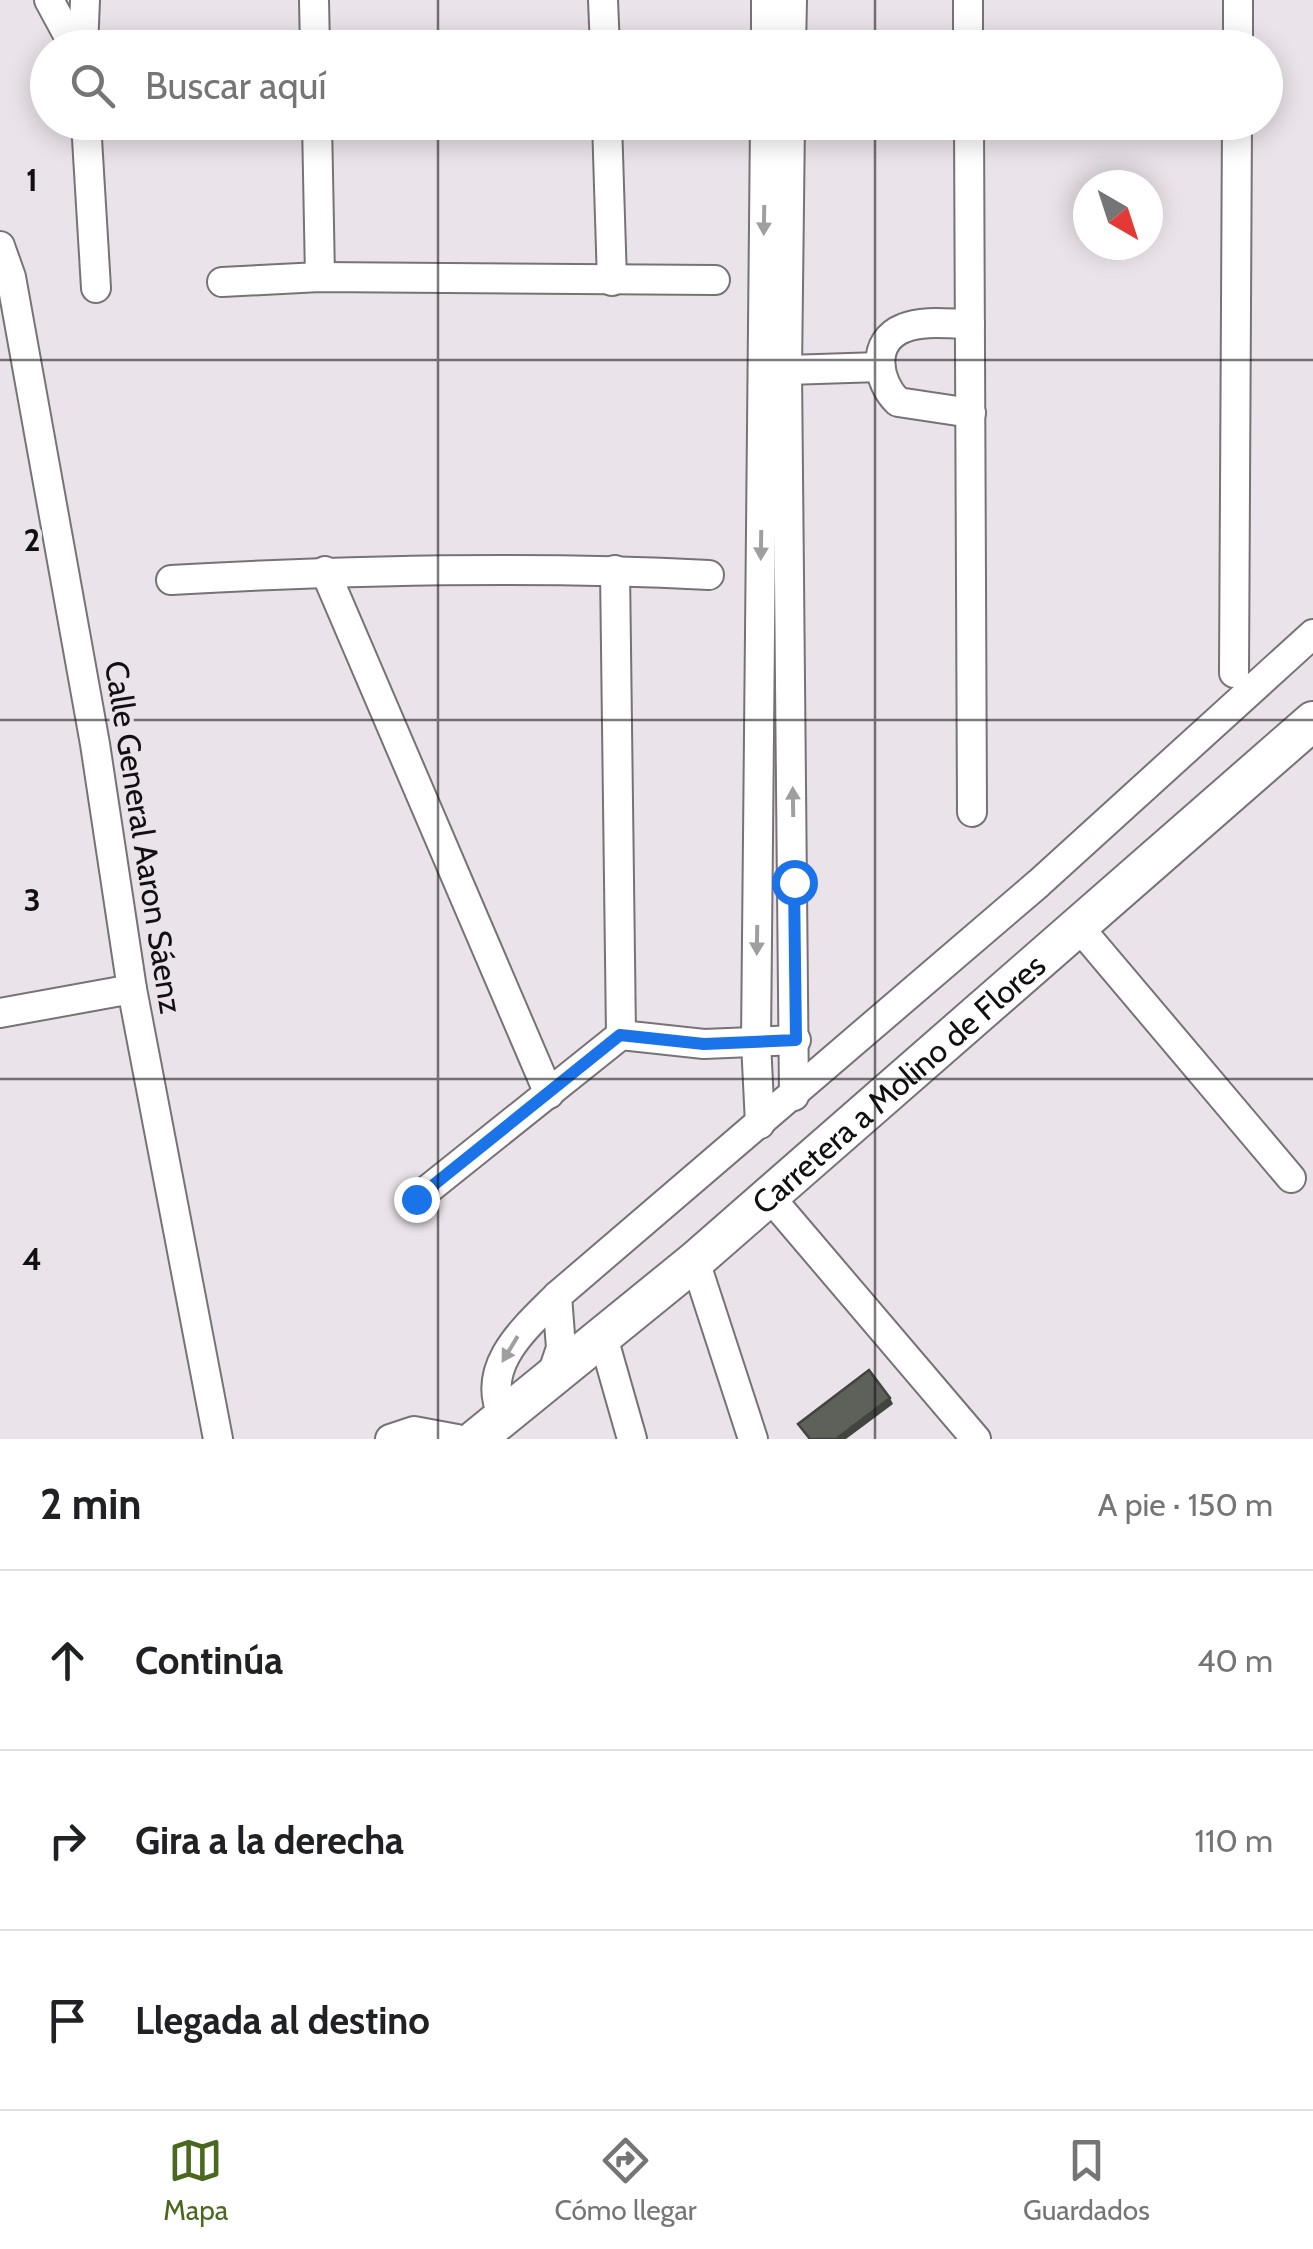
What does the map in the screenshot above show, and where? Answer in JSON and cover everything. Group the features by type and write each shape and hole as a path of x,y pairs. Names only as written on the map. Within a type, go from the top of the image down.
{"main road":[{"name":"Carretera a Molino de Flores","path":"490,1428 573,1356 695,1261 1313,721"}],"street":[{"path":"49,0 65,30"},
{"path":"84,30 85,0"},
{"path":"314,0 315,30"},
{"path":"603,0 604,30"},
{"path":"766,0 766,30"},
{"path":"791,30 792,0"},
{"path":"968,0 968,30"},
{"path":"1238,0 1238,30"},
{"path":"87,140 96,288"},
{"path":"317,140 320,278"},
{"path":"608,140 612,280"},
{"path":"760,1124 756,1042 765,140"},
{"path":"790,140 786,370 794,1096"},
{"path":"969,140 972,812"},
{"path":"1234,673 1238,140"},
{"name":"Calle General Aaron Sáenz","path":"0,246 11,276 95,744 132,989 218,1439"},
{"path":"222,282 320,278 715,280"},
{"path":"970,324 906,327 892,335 880,356 880,367 886,391 898,402 920,409 971,412"},
{"path":"786,370 880,367"},
{"path":"615,570 620,1035"},
{"path":"171,580 325,571 615,570 709,575"},
{"path":"325,571 549,1094"},
{"path":"490,1428 496,1377 504,1357 557,1296 1025,896 1313,634"},
{"path":"1078,926 1290,1178"},
{"path":"0,1013 132,989"},
{"path":"416,1199 620,1035 704,1044 796,1040"},
{"path":"768,1196 976,1439"},
{"path":"695,1261 753,1439"},
{"path":"557,1296 573,1356 632,1439"},
{"path":"390,1439 414,1431 457,1439"}],"building":[{"path":"869,1370 890,1398 836,1439 810,1439 798,1424"}],"route":[{"path":"416,1199 620,1035 704,1044 796,1040 794,882"}]}
